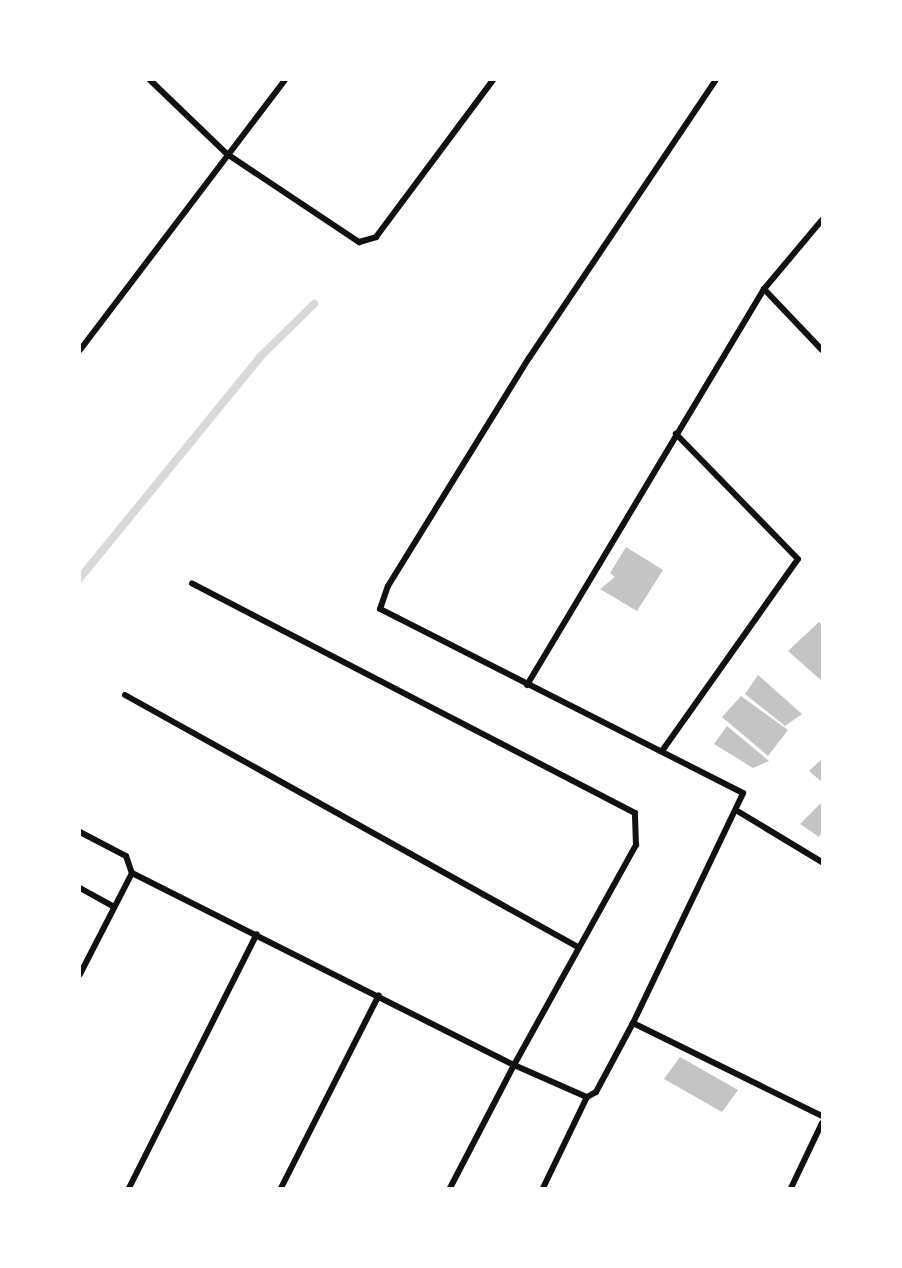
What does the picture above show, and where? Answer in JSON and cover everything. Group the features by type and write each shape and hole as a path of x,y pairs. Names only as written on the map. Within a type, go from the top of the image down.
{"street":[{"path":"150,80 227,154 359,242 368,242 493,80"},
{"path":"80,350 285,80"},
{"path":"543,1188 586,1097 596,1092 633,1023 739,812 743,793 380,609 388,586 529,358 716,80"},
{"path":"527,685 764,289 822,220"},
{"path":"764,289 822,350"},
{"path":"662,751 798,559 676,434"},
{"path":"192,583 635,813 636,845 514,1065 450,1188"},
{"path":"126,695 578,947"},
{"path":"739,812 822,862"},
{"path":"80,832 126,856 132,873 379,995 514,1065 586,1097"},
{"path":"80,974 132,873"},
{"path":"80,888 114,907"},
{"path":"129,1188 257,934"},
{"path":"281,1188 379,995"},
{"path":"633,1023 822,1116"},
{"path":"792,1188 822,1123"}],"building":[{"path":"626,547 663,570 637,611 600,589 615,577 610,573"},
{"path":"819,622 822,625 822,681 788,651"},
{"path":"758,675 802,714 785,726 745,694"},
{"path":"741,696 788,730 768,756 722,717"},
{"path":"727,726 769,761 753,768 714,744"},
{"path":"822,759 822,782 809,771"},
{"path":"822,802 822,832 819,837 800,824"},
{"path":"680,1057 738,1090 722,1112 664,1079"}],"waterway":[{"path":"80,578 260,357 314,304"}]}
